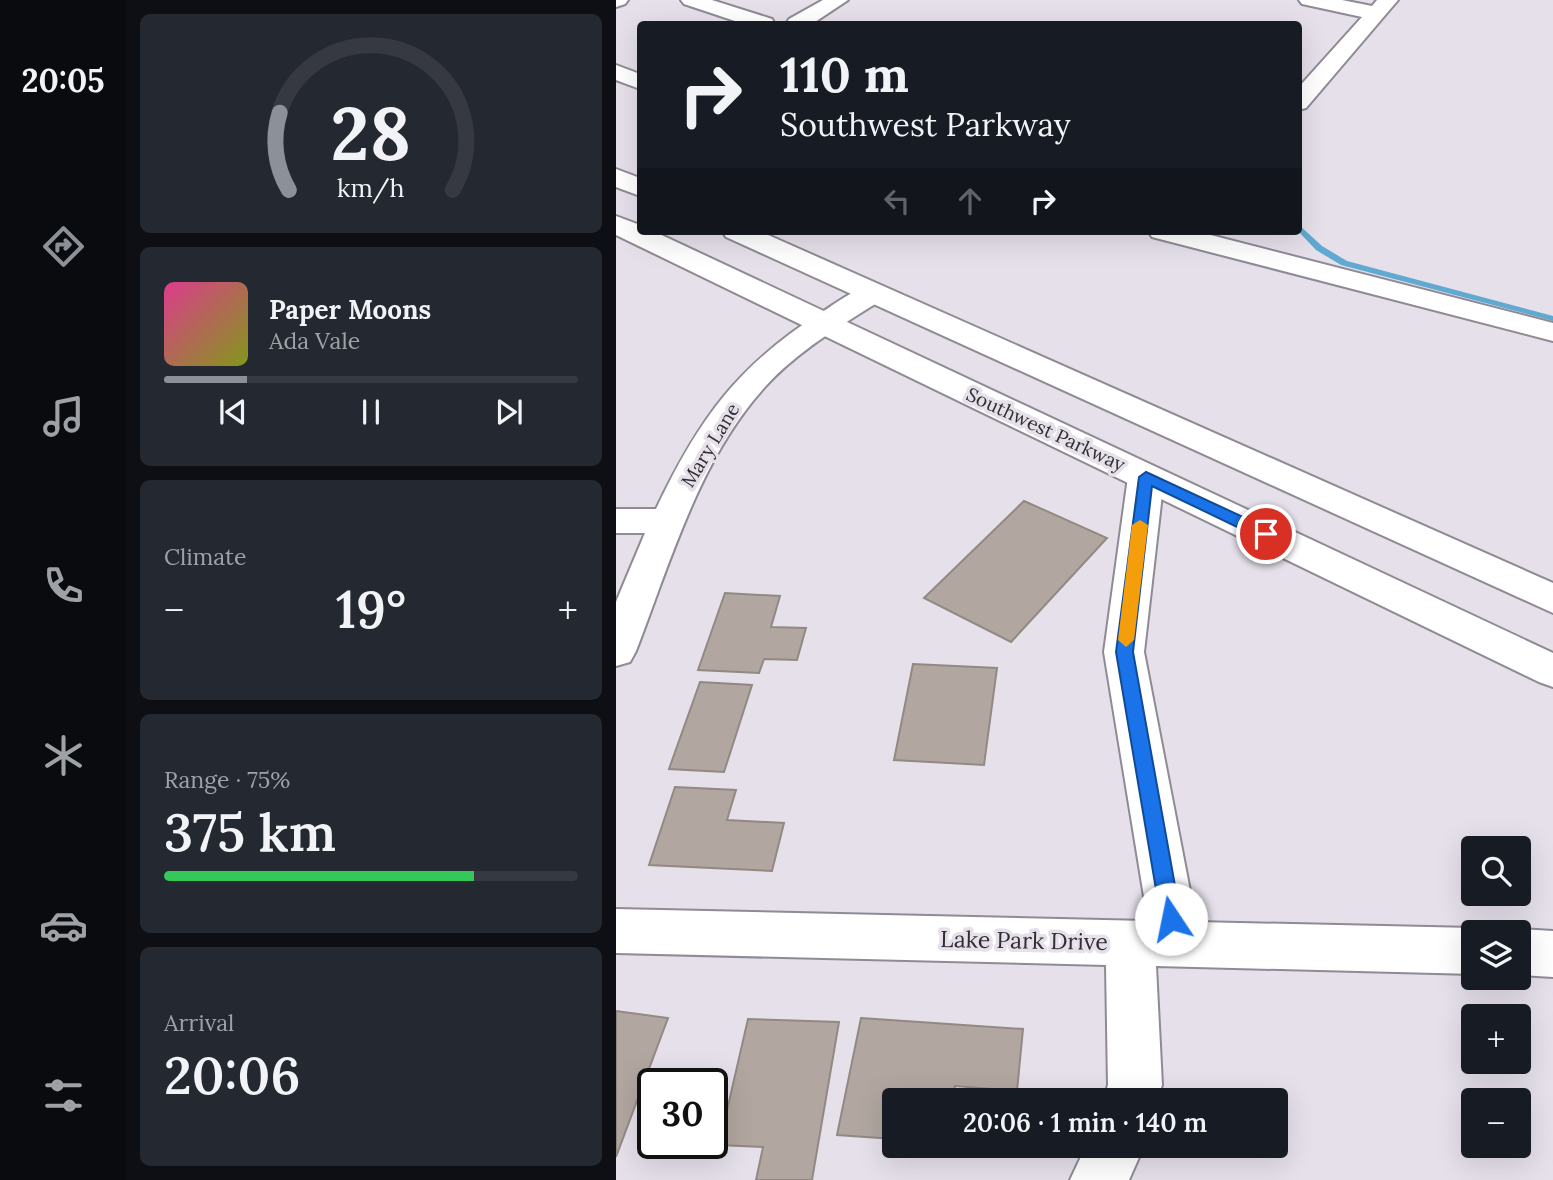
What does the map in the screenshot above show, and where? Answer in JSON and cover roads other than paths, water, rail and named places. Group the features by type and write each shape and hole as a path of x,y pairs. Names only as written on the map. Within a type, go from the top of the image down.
{"street":[{"path":"691,0 755,21"},
{"path":"802,21 838,0"},
{"path":"1309,0 1382,7"},
{"path":"1302,98 1382,7"},
{"path":"616,72 637,81"},
{"path":"616,177 637,187"},
{"name":"Southwest Parkway","path":"616,224 637,234"},
{"name":"Southwest Parkway","path":"639,235 1553,671"},
{"path":"745,235 1553,599"},
{"path":"1177,235 1553,332"},
{"name":"Mary Lane","path":"616,651 685,482 739,397 762,373 824,323 873,293"},
{"path":"1134,1088 1153,942 1124,652 1146,477"},
{"path":"616,521 668,521"},
{"name":"Lake Park Drive","path":"616,931 1461,951"},
{"path":"1531,953 1553,954"},
{"path":"1098,1180 1110,1158"}],"waterway":[{"path":"1302,230 1319,248 1344,263 1553,319"}]}
